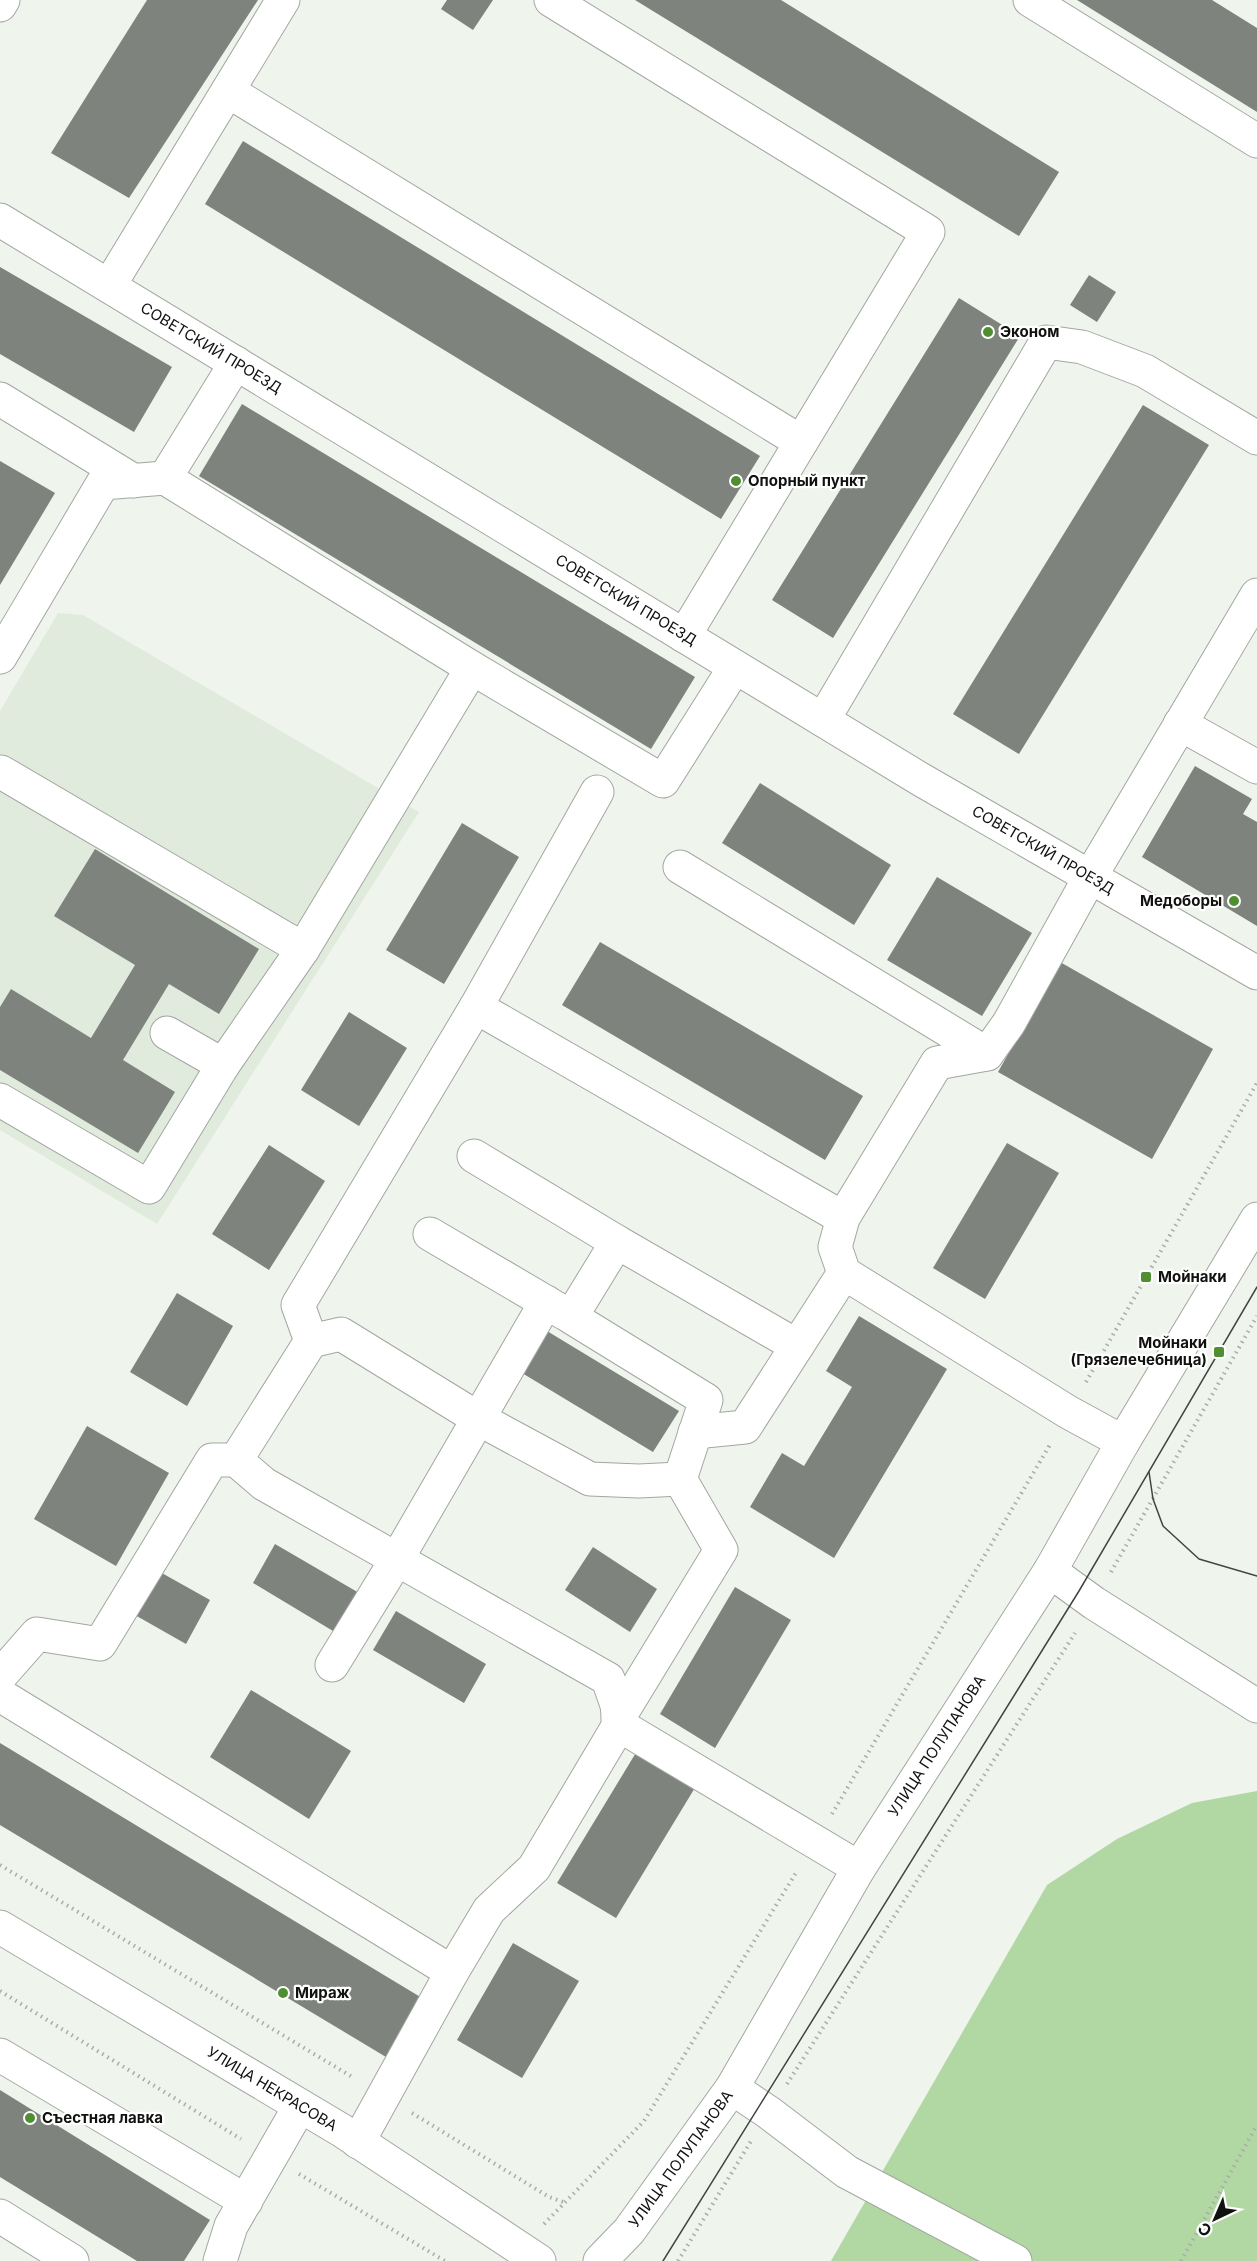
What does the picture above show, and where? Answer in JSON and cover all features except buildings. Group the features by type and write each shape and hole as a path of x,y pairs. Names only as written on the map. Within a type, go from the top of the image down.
{"street":[{"path":"0,5 3,0"},
{"path":"109,286 283,0"},
{"path":"551,0 928,232 684,636"},
{"path":"1030,0 1257,141"},
{"path":"228,91 801,442"},
{"name":"СОВЕТСКИЙ ПРОЕЗД","path":"0,220 920,779 1257,973"},
{"path":"823,720 1046,342 1082,347 1144,371 1257,438"},
{"path":"0,657 103,483 150,479 236,363"},
{"path":"0,399 150,479 663,781 735,667"},
{"path":"1123,1442 1068,1412 844,1273 834,1247 843,1218 937,1063 987,1054 1009,1023 1090,877 1180,724 1245,643 1257,596"},
{"path":"0,1100 149,1187 223,1065 303,949 472,668"},
{"path":"1180,724 1257,767"},
{"path":"1,772 303,949"},
{"path":"311,1341 298,1305 476,1007 597,792"},
{"path":"680,867 987,1054"},
{"path":"476,1007 843,1218"},
{"path":"166,1033 223,1065"},
{"path":"474,1156 797,1346"},
{"name":"УЛИЦА ПОЛУПАНОВА","path":"600,2261 629,2231 732,2088 859,1868 1050,1571 1123,1442 1257,1219"},
{"path":"358,2142 489,1910 534,1868 721,1550 680,1479 706,1400 430,1234"},
{"path":"332,1665 479,1419 559,1310 617,1242"},
{"path":"695,1432 745,1427 844,1273"},
{"path":"236,1460 311,1341 341,1334 479,1419 590,1479 680,1479"},
{"path":"0,1676 38,1634 100,1644 212,1460 236,1460 264,1484 608,1679 616,1705 618,1722"},
{"path":"1050,1571 1094,1603 1257,1706"},
{"path":"0,1695 452,1972"},
{"path":"618,1722 859,1868"},
{"name":"УЛИЦА НЕКРАСОВА","path":"0,1927 300,2106 529,2254"},
{"path":"0,2055 246,2201"},
{"path":"732,2088 768,2112 847,2172 1015,2261"},
{"path":"220,2261 231,2226 300,2106"},
{"path":"0,2216 72,2261"}],"path":[{"path":"529,2254 566,2203 644,2121 815,1842 1068,1412 1257,1083"},
{"path":"678,2261 768,2112 1094,1603 1257,1316"},
{"path":"0,1865 384,2095 549,2198 566,2203"},
{"path":"0,1991 445,2261"},
{"path":"1181,2261 1257,2125"}],"shaded area":[{"path":"58,613 83,615 419,812 157,1224 0,1130 0,711"}],"green space":[{"path":"1257,1791 1257,2261 831,2261 1047,1885 1117,1839 1192,1803"}],"tram line":[{"path":"663,2261 1079,1591 1257,1287"},
{"path":"1149,1472 1153,1499 1163,1526 1199,1559 1257,1576"}],"place":[{"name":"Эконом","path":"988,332"},
{"name":"Опорный пункт","path":"736,481"},
{"name":"Медоборы","path":"1234,901"},
{"name":"Мойнаки","path":"1146,1277"},
{"name":"Мойнаки (Грязелечебница)","path":"1219,1352"},
{"name":"Мираж","path":"283,1993"},
{"name":"Съестная лавка","path":"30,2118"}]}
